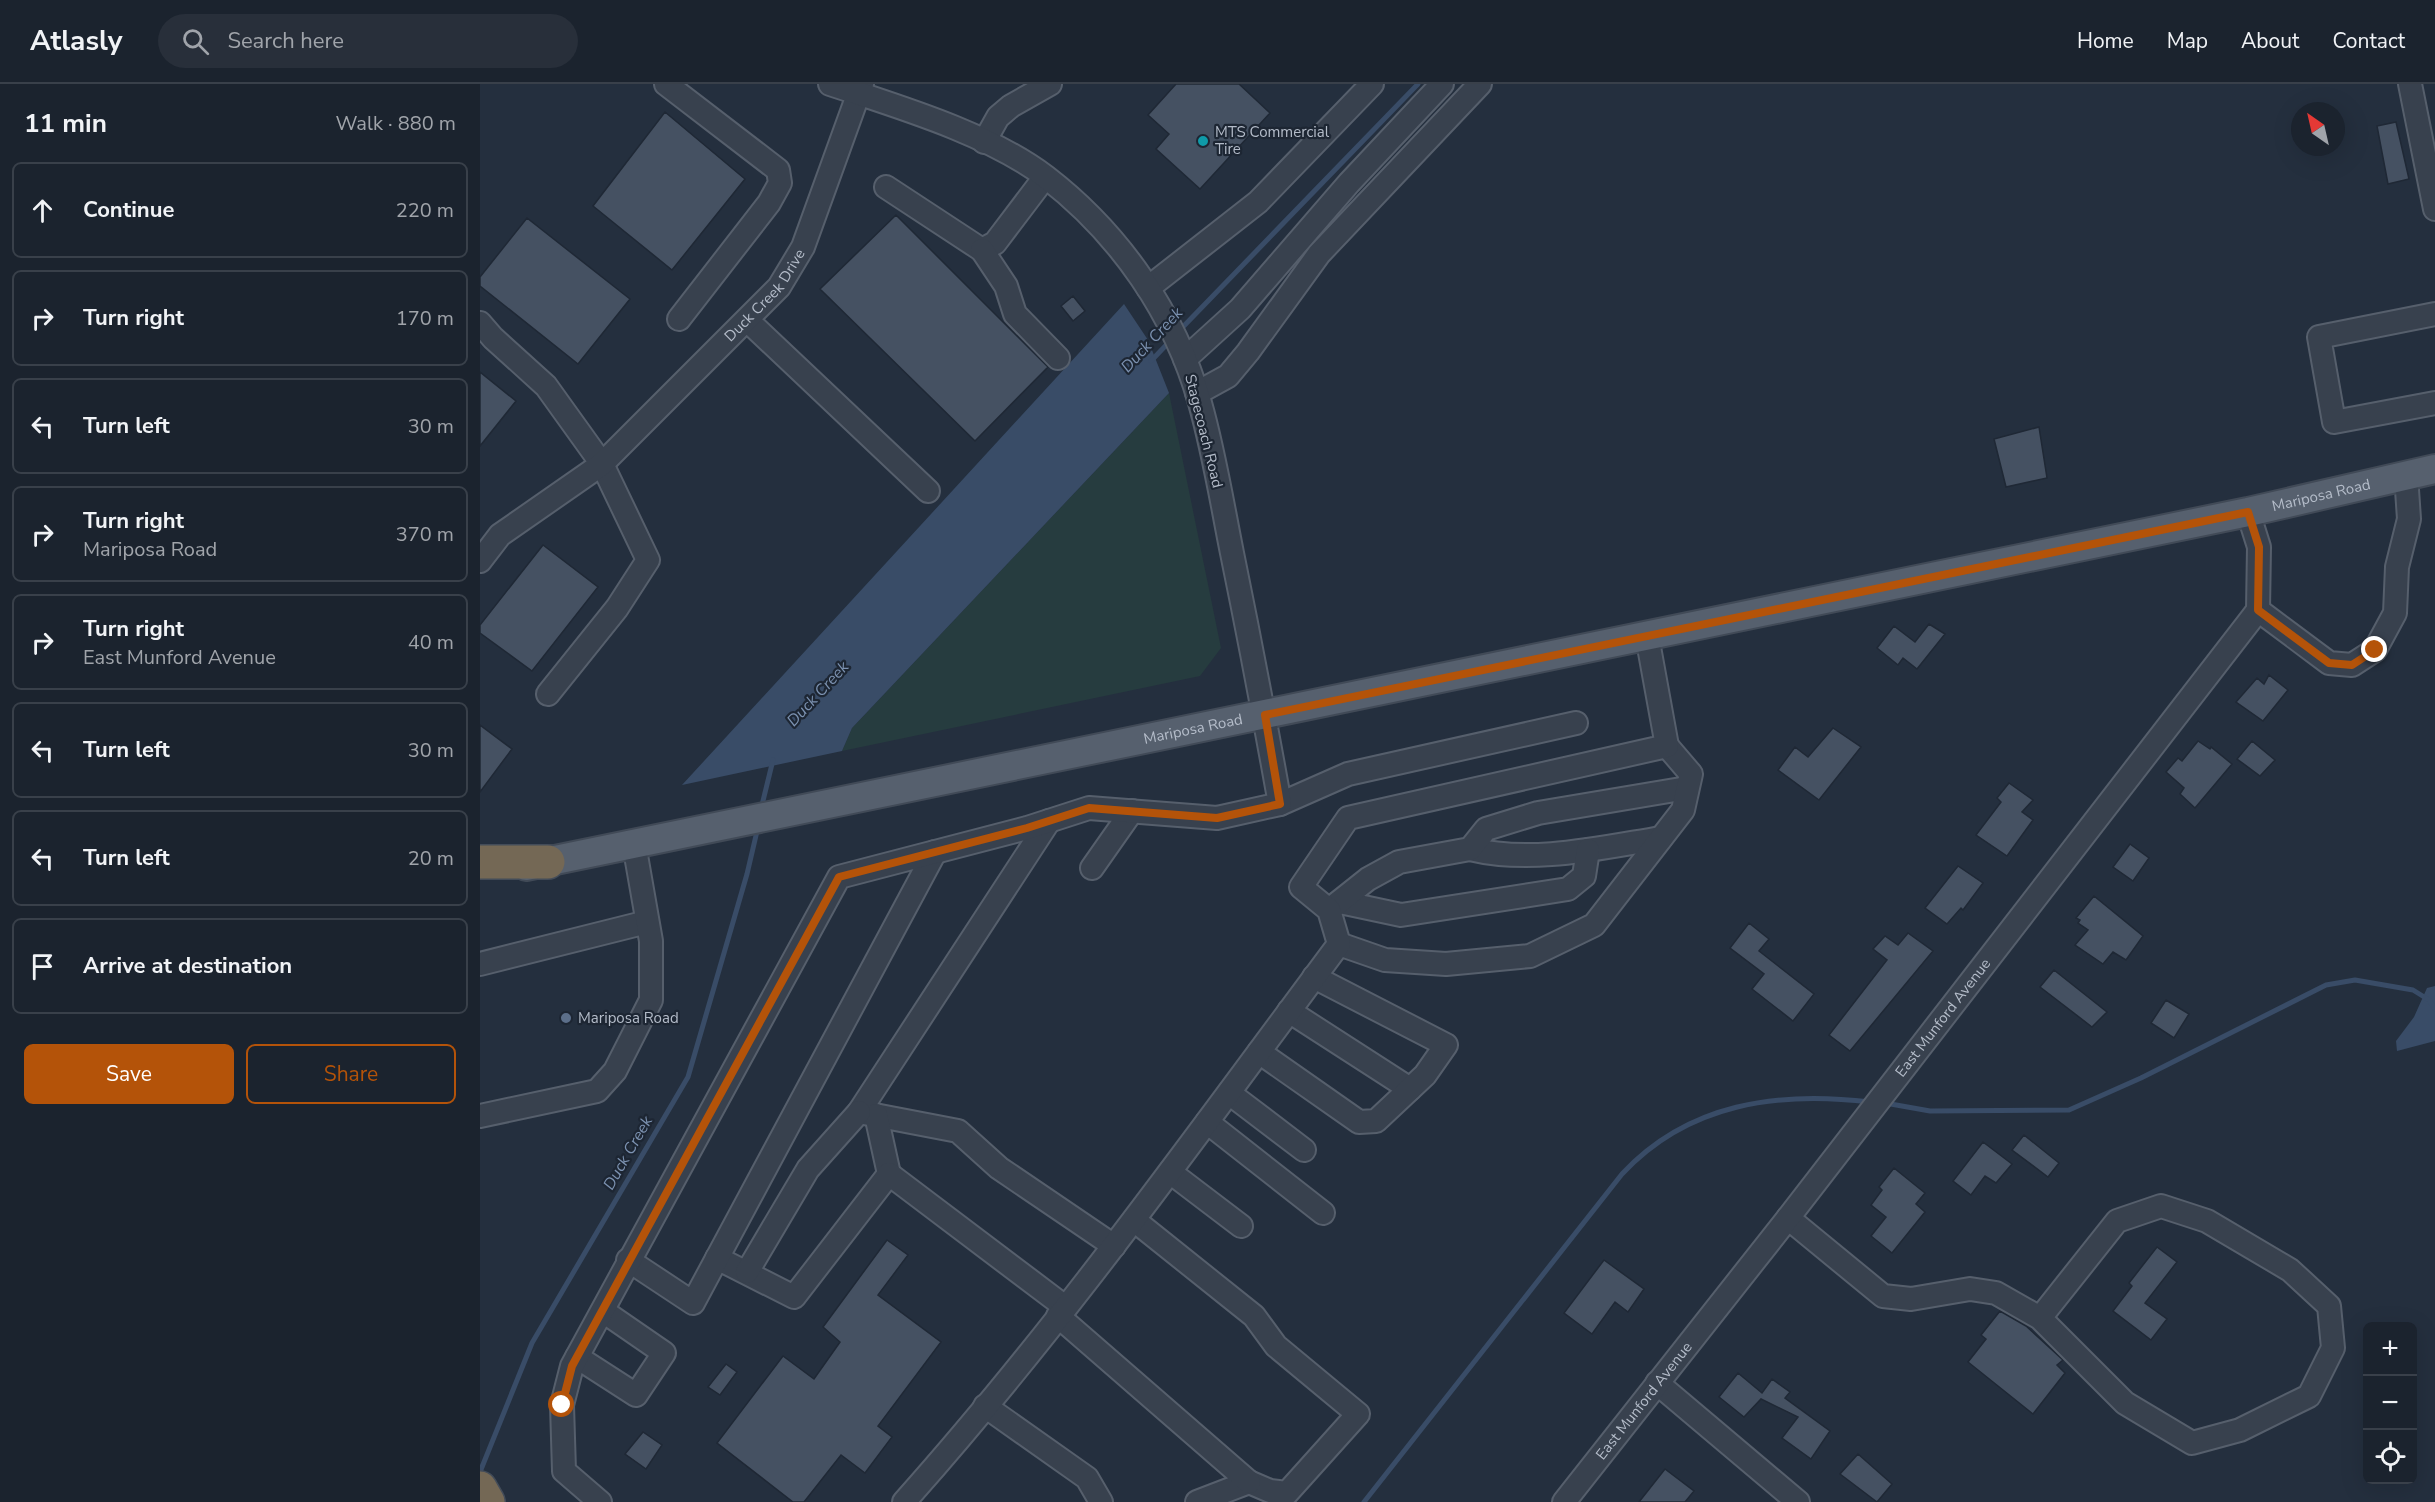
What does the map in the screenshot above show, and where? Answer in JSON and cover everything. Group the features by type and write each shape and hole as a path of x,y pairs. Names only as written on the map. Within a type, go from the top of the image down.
{"highway":[{"path":"480,862 548,862"},
{"path":"480,1488 488,1502"}],"main road":[{"name":"Mariposa Road","path":"480,876 2248,512 2435,469"}],"street":[{"path":"666,84 778,170 780,183 769,203 679,319"},
{"name":"Stagecoach Road","path":"830,84 860,89 984,142 1006,152 1045,177 1092,216 1131,261 1163,310 1197,393 1219,486 1265,715 1280,804"},
{"path":"984,142 998,117 1011,106 1050,84"},
{"path":"1148,288 1258,202 1372,84"},
{"path":"1185,359 1240,309 1349,183 1442,84"},
{"path":"1197,393 1228,376 1319,254 1480,84"},
{"path":"2410,84 2435,209"},
{"name":"Duck Creek Drive","path":"480,561 490,533 602,464 778,287 802,247 860,89"},
{"path":"982,250 995,243 1045,177"},
{"path":"886,187 982,250 1006,286 1015,314 1058,358"},
{"path":"2435,314 2319,337 2334,422 2435,403"},
{"path":"747,320 928,491"},
{"path":"480,323 493,338 546,386 602,464 648,560 616,608 548,694"},
{"path":"2248,512 2259,547 2258,610 2329,663 2352,665 2375,650 2395,613 2397,567 2409,519 2406,476"},
{"name":"East Munford Avenue","path":"1564,1502 1788,1218 2258,610"},
{"path":"1339,944 1385,960 1436,964 1530,956 1594,925 1683,810 1691,774 1667,746 1647,636"},
{"path":"600,1502 564,1471 562,1405 572,1366 839,877 1089,808 1217,818 1280,804 1348,774 1576,723"},
{"path":"1588,850 1584,876 1568,889 1401,915 1335,906 1301,887 1348,818 1667,746"},
{"path":"1470,849 1486,829 1538,813 1688,788"},
{"path":"1092,868 1132,812"},
{"path":"747,1272 808,1169 868,1114 1048,821"},
{"path":"1335,906 1368,879 1399,862 1470,849 1496,855 1568,853 1661,838"},
{"path":"480,1116 597,1091 615,1071 651,1000 651,941 634,844"},
{"path":"628,1260 693,1303 935,852"},
{"path":"904,1502 1114,1246 1339,944 1335,906"},
{"path":"480,964 647,922"},
{"path":"1259,1052 1359,1122 1376,1121 1425,1075 1446,1045 1314,977"},
{"path":"1289,1011 1410,1089"},
{"path":"1228,1093 1305,1150"},
{"path":"868,1114 889,1174 1061,1312 1249,1482 1270,1491 1287,1493 1358,1414 1275,1346 1254,1316 1134,1220"},
{"path":"868,1114 958,1131 999,1168 1114,1246"},
{"path":"1207,1122 1323,1213"},
{"path":"1170,1172 1241,1226"},
{"path":"717,1258 794,1297 889,1174"},
{"path":"1788,1218 1883,1296 1911,1299 1970,1289 1996,1293 2040,1318 2126,1403 2192,1443 2240,1430 2309,1396 2333,1348 2330,1306 2290,1269 2208,1221 2161,1206 2118,1221 2040,1318"},
{"path":"577,1358 636,1395 664,1353 603,1311"},
{"path":"1657,1383 1798,1502"},
{"path":"985,1406 1086,1478 1101,1502"},
{"path":"1197,1502 1249,1482"}],"green space":[{"path":"1169,393 1221,648 1200,676 842,751 852,728"}],"water":[{"path":"1124,304 1148,340 1169,393 852,728 842,751 682,785"},
{"path":"2435,986 2435,1041 2397,1051 2396,1041 2414,1017 2427,988"}],"building":[{"name":"MTS Commercial Tire","path":"1176,84 1239,84 1270,113 1200,189 1156,149 1169,134 1148,115"},
{"path":"665,112 745,179 672,270 593,206"},
{"path":"2396,122 2409,179 2388,184 2377,126"},
{"path":"896,215 1048,367 975,441 820,289"},
{"path":"527,218 630,299 578,364 480,286 480,277"},
{"path":"1073,296 1085,311 1073,321 1061,306"},
{"path":"480,372 516,401 480,446"},
{"path":"2039,427 2047,478 2006,487 1994,439"},
{"path":"543,545 598,587 532,671 480,633 480,625"},
{"path":"1929,624 1945,634 1917,669 1903,658 1898,665 1877,648 1894,626 1915,642"},
{"path":"2269,675 2288,690 2263,721 2236,702 2257,678 2264,684"},
{"path":"480,725 512,749 480,792"},
{"path":"1833,728 1861,747 1819,800 1778,770 1795,747 1808,757"},
{"path":"2198,741 2210,749 2211,747 2232,764 2195,808 2180,794 2184,788 2166,772 2178,758 2182,761"},
{"path":"2252,741 2275,760 2260,776 2237,759"},
{"path":"2009,783 2033,800 2022,812 2033,820 2007,856 1976,835 2001,802 1997,798"},
{"path":"2130,844 2149,858 2133,881 2113,867"},
{"path":"1958,866 1983,883 1963,910 1961,908 1947,924 1925,908"},
{"path":"2094,896 2143,936 2126,960 2113,952 2103,964 2075,945 2088,930 2078,923 2080,920 2076,918"},
{"path":"1749,923 1769,939 1759,951 1814,994 1793,1021 1752,989 1764,974 1730,948"},
{"path":"1908,933 1933,951 1850,1051 1829,1035 1887,960 1873,949 1885,936 1898,945"},
{"path":"2054,970 2107,1012 2092,1027 2040,987"},
{"path":"2166,1000 2189,1014 2174,1038 2151,1023"},
{"path":"2024,1135 2059,1163 2048,1177 2012,1150"},
{"path":"1983,1142 2012,1164 1996,1183 1985,1176 1971,1195 1953,1181"},
{"path":"1894,1168 1925,1193 1916,1204 1925,1212 1892,1253 1871,1236 1886,1217 1871,1205 1882,1190 1879,1187"},
{"path":"887,1240 908,1255 878,1295 941,1342 878,1426 892,1437 865,1473 841,1455 804,1502 793,1502 717,1443 783,1356 814,1379 840,1342 823,1327"},
{"path":"2157,1247 2177,1262 2145,1303 2167,1319 2151,1340 2113,1311 2132,1286 2129,1283"},
{"path":"1604,1260 1644,1289 1628,1312 1615,1302 1592,1334 1564,1313"},
{"path":"2000,1311 2026,1326 2063,1360 2057,1365 2065,1373 2033,1414 1968,1362 1986,1339 1981,1335"},
{"path":"726,1364 737,1372 720,1395 708,1387"},
{"path":"1738,1373 1762,1393 1772,1379 1790,1392 1785,1398 1830,1431 1811,1459 1782,1438 1798,1417 1761,1399 1744,1417 1719,1397"},
{"path":"643,1432 662,1445 646,1469 625,1454"},
{"path":"1858,1454 1892,1484 1877,1502 1840,1474"},
{"path":"1665,1469 1694,1491 1685,1502 1639,1502"}],"waterway":[{"name":"Duck Creek","path":"1179,331 1418,84"},
{"name":"Duck Creek","path":"1151,361 1171,340"},
{"name":"Duck Creek","path":"761,809 773,760"},
{"name":"Duck Creek","path":"480,1472 532,1343 688,1077 747,874 758,827"},
{"path":"1885,1103 1930,1111 2069,1110 2141,1078 2326,985 2355,980 2413,990 2429,1000 2435,1009"},
{"path":"1364,1502 1622,1174 1648,1150 1676,1131 1705,1117 1736,1107 1769,1101 1802,1099 1870,1102"}],"place":[{"name":"MTS Commercial Tire","path":"1203,141"},
{"name":"Mariposa Road","path":"566,1018"}],"route":[{"path":"562,1405 572,1366 839,877 1027,828 1089,808 1217,818 1280,804 1265,715 2248,512 2259,547 2258,610 2329,663 2352,665 2375,650"}]}
